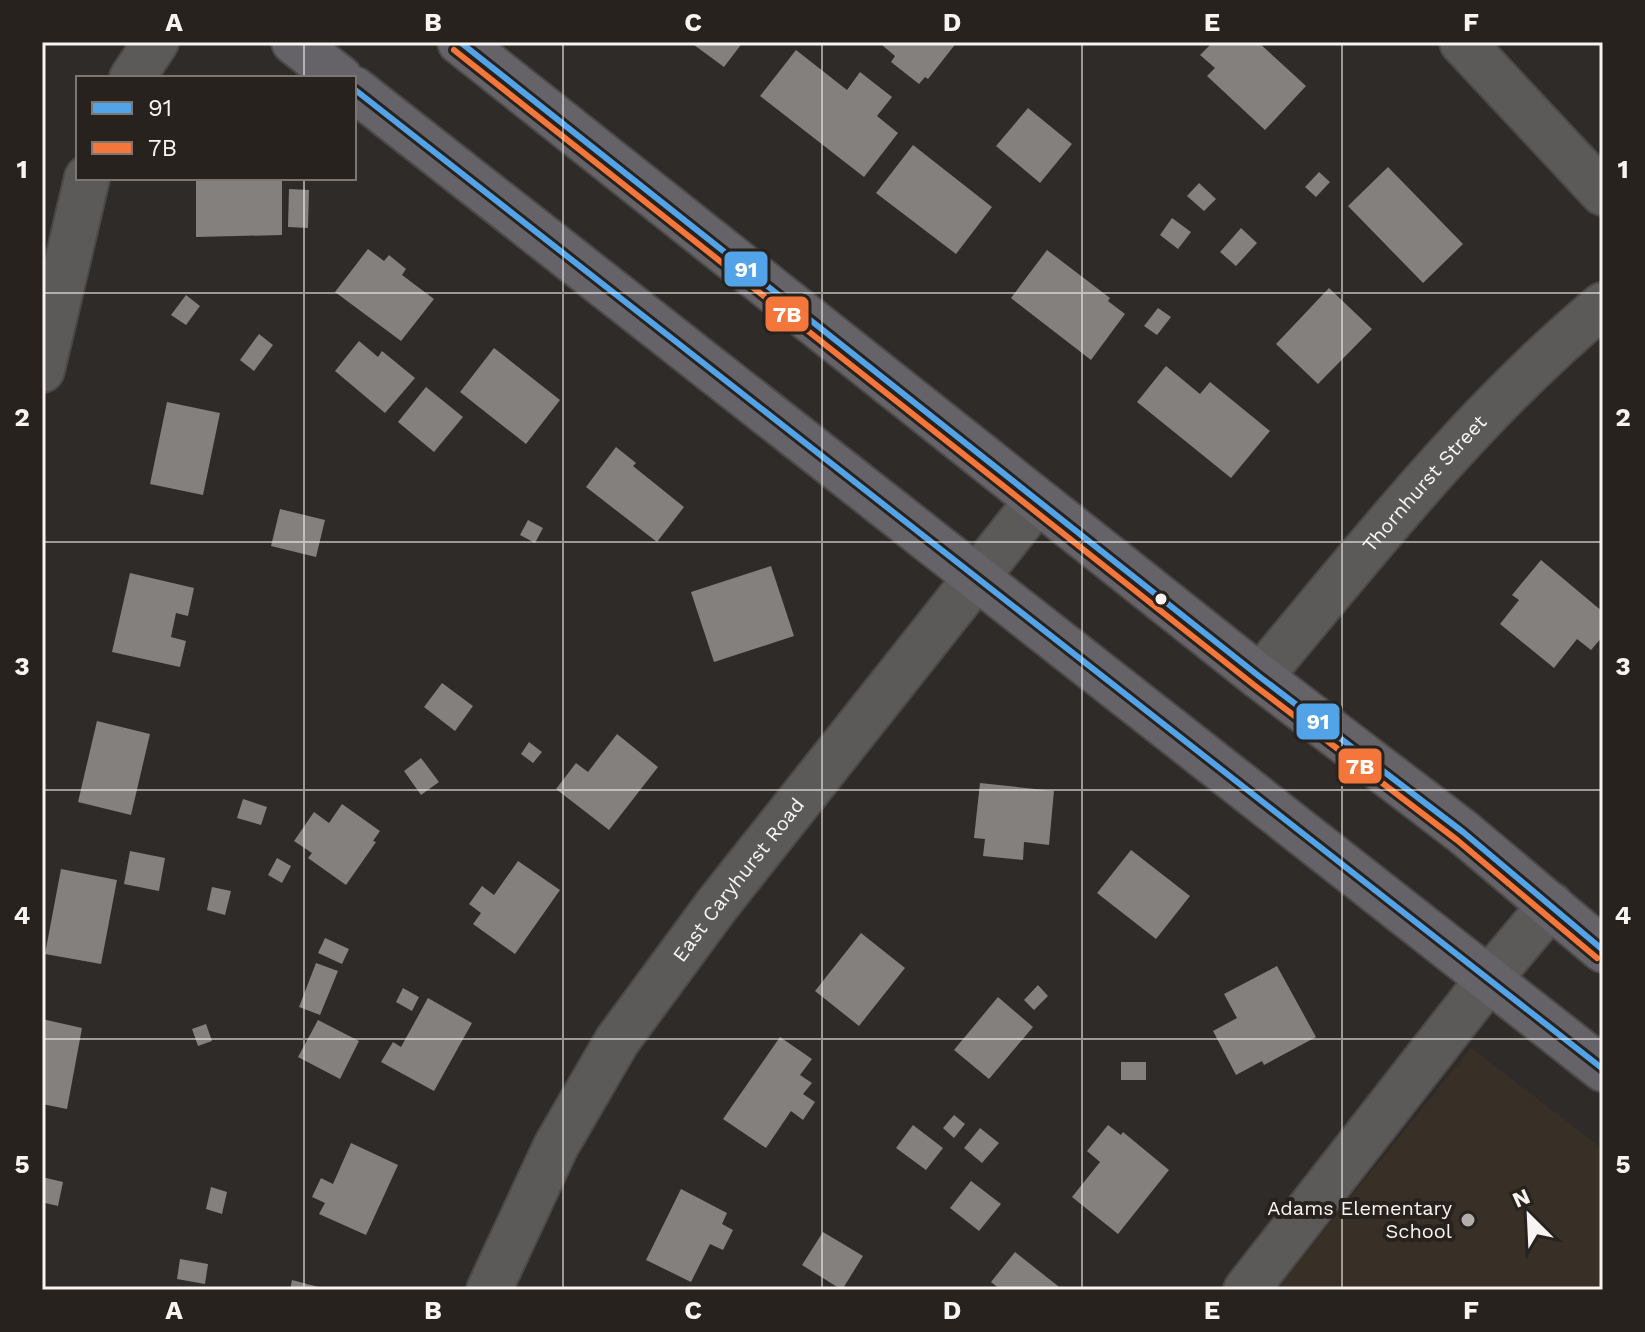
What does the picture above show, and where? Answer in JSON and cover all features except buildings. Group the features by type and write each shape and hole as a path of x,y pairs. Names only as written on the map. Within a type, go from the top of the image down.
{"main road":[{"path":"294,42 337,76"},
{"path":"460,42 1260,677 1463,832 1603,950"},
{"path":"356,91 1603,1069"}],"street":[{"path":"133,76 156,42"},
{"path":"1462,42 1603,193"},
{"path":"42,370 87,180"},
{"name":"Thornhurst Street","path":"1260,677 1393,517 1463,440 1603,305"},
{"name":"East Caryhurst Road","path":"489,1290 556,1146 617,1041 717,905 1037,501"},
{"path":"1246,1290 1488,980 1551,905"}],"shaded area":[{"name":"Adams Elementary School","path":"1471,1048 1603,1149 1603,1290 1276,1290"}],"transit line":[{"name":"91","path":"460,42 1260,677 1463,832 1603,950"},
{"name":"7B","path":"454,50 1254,685 1457,840 1597,958"},
{"name":"91","path":"356,91 1603,1069"}],"place":[{"name":"Adams Elementary School","path":"1468,1220"}]}
